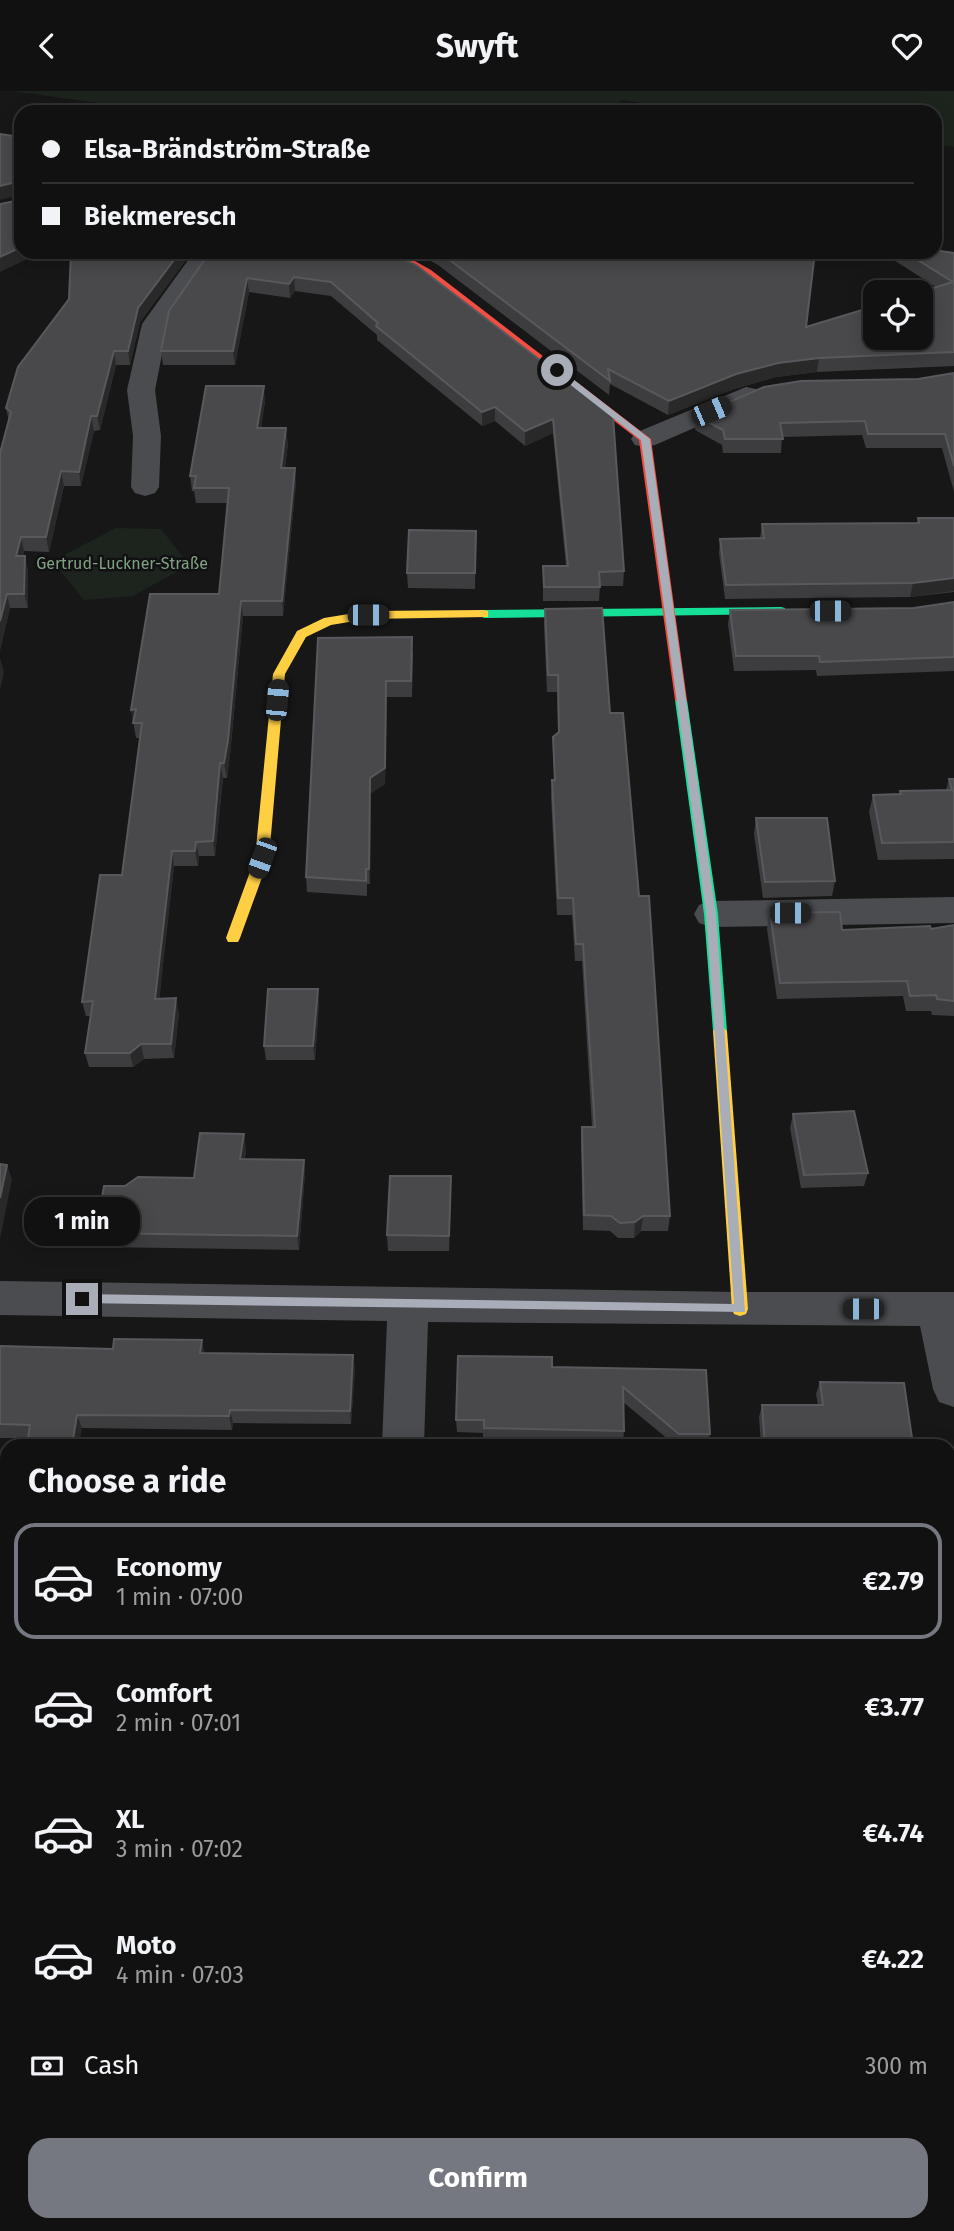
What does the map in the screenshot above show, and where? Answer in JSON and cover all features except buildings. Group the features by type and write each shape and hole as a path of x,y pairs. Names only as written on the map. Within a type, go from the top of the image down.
{"street":[{"path":"145,487 147,436 141,390 155,324 202,259"},
{"path":"404,259 427,272 645,439 711,914 740,1309"},
{"path":"645,439 754,392 765,390"},
{"path":"233,938 262,858 279,674 301,634 328,621 368,615 803,611"},
{"path":"711,914 954,910"},
{"path":"0,1298 740,1309 946,1309 954,1389"},
{"path":"403,1439 408,1305"}],"green space":[{"path":"13,91 954,91 954,147 942,146 942,105 655,105 621,100 619,105 112,105"},
{"name":"Gertrud-Luckner-Straße","path":"116,528 161,529 189,565 133,596 84,600 52,561"}],"traffic: fast":[{"path":"484,614 781,611"},
{"path":"681,700 711,914 720,1031"}],"traffic: slow":[{"path":"233,938 262,858 279,674 301,634 328,621 367,615 484,614"},
{"path":"720,1031 740,1309"}],"traffic: jam":[{"path":"404,259 427,272 645,439 681,700"}],"route":[{"path":"82,1299 740,1309 711,914 645,439 557,370"}]}
